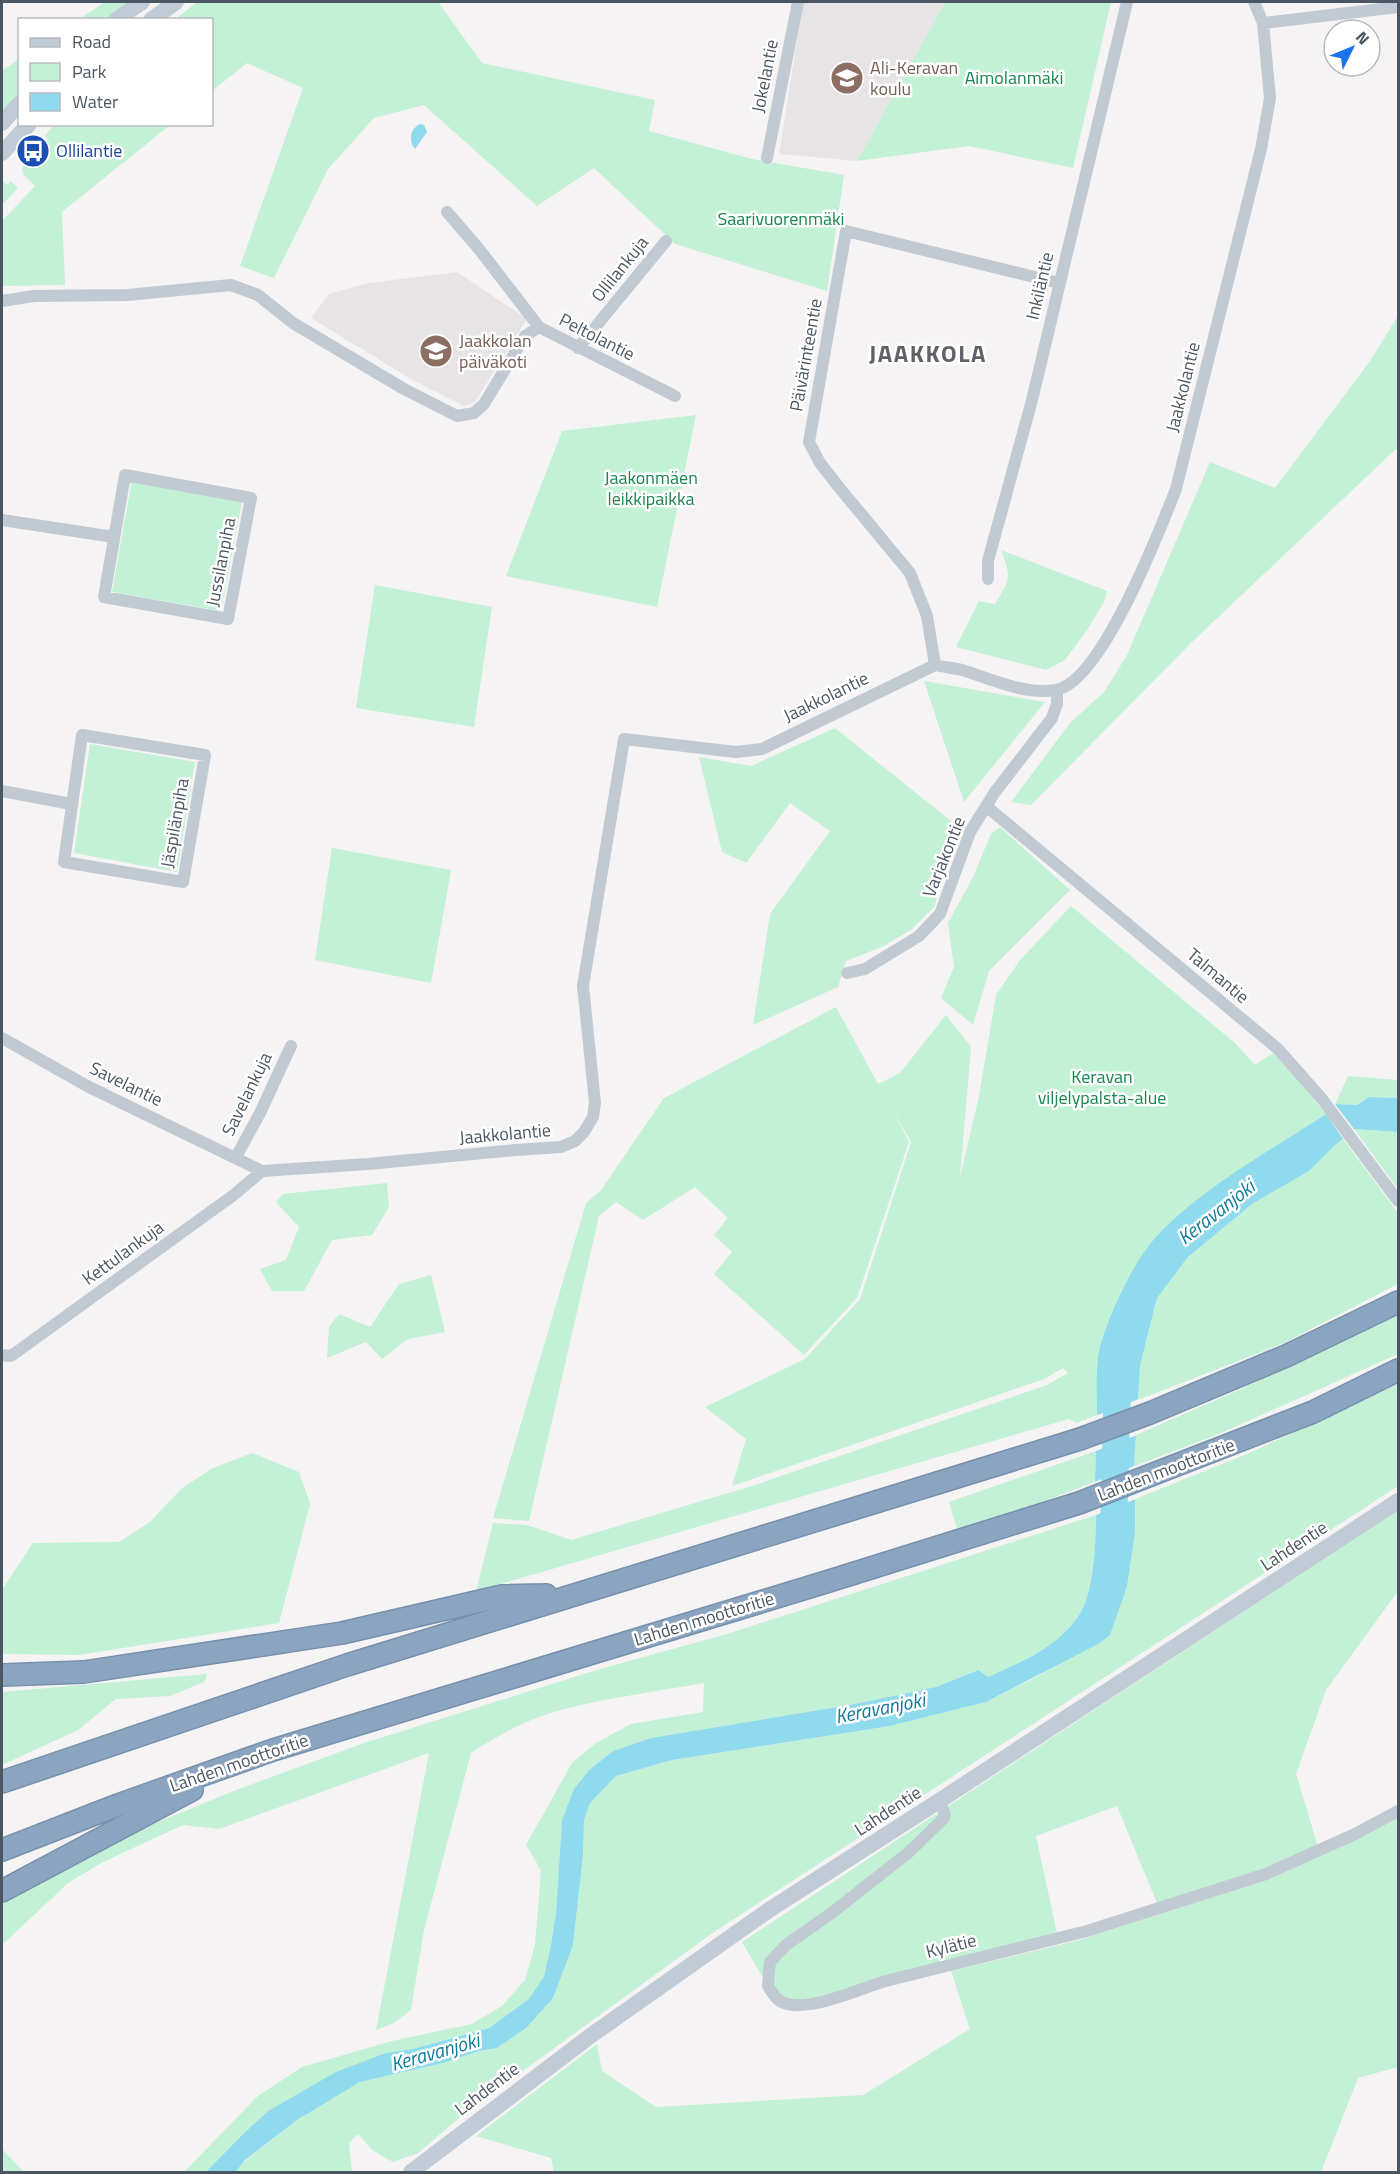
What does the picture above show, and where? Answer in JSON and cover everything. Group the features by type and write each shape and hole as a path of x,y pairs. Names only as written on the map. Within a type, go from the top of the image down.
{"highway":[{"path":"2,1782 347,1665 1080,1439 1150,1413 1286,1356 1398,1302"},
{"name":"Lahden moottoritie","path":"2,1850 118,1805 273,1750 1079,1503 1313,1412 1398,1370"},
{"path":"2,1675 84,1672 342,1633 502,1596 571,1595"},
{"path":"2,1891 124,1825 273,1750"}],"main road":[{"path":"119,18 142,2"},
{"path":"154,18 176,2"},
{"path":"2,123 18,105"},
{"path":"2,153 27,126"},
{"name":"Lahdentie","path":"411,2172 593,2034 750,1924 1398,1501"}],"street":[{"name":"Jokelantie","path":"767,158 798,2"},
{"name":"Inkiläntie","path":"988,579 988,561 1032,400 1127,2"},
{"name":"Jaakkolantie","path":"1057,690 1076,680 1097,655 1152,547 1176,489 1261,149 1270,98 1263,23 1254,2"},
{"path":"1263,23 1398,7"},
{"name":"Peltolantie","path":"447,212 479,249 538,327 675,396"},
{"name":"Päivärinteentie","path":"934,666 927,616 910,573 820,463 809,442 846,231 1059,283"},
{"name":"Ollilankuja","path":"578,348 666,241"},
{"path":"2,301 34,296 127,295 231,285 258,295 293,323 404,389 457,416 474,413 484,404 525,336 538,327"},
{"name":"Jussilanpiha","path":"125,475 251,498 228,619 104,597 114,537 125,475"},
{"path":"2,520 114,537"},
{"name":"Jaakkolantie","path":"262,1171 561,1148 575,1141 593,1117 595,1103 583,986 624,739 735,752 762,748 934,666"},
{"path":"934,666 959,670 1007,686 1057,690"},
{"name":"Varjakontie","path":"847,973 865,969 919,936 940,914 970,832 986,806 1052,718 1057,704 1057,690"},
{"name":"Jäspilänpiha","path":"82,735 205,755 183,882 64,862 71,804 82,735"},
{"path":"2,791 71,804"},
{"name":"Talmantie","path":"986,806 1278,1048 1322,1099 1398,1201"},
{"name":"Savelantie","path":"3,1043 236,1157"},
{"name":"Savelankuja","path":"236,1157 260,1113 291,1046"},
{"path":"236,1157 262,1171"},
{"name":"Kettulankuja","path":"2,1356 11,1356 235,1194 262,1171"},
{"name":"Kylätie","path":"939,1801 945,1814 943,1819 908,1853 833,1912 786,1945 770,1962 768,1986 779,2001 795,2006 824,2003 851,1991 1097,1928 1266,1875 1355,1834 1398,1811"}],"shaded area":[{"name":"Ali-Keravan koulu","path":"803,2 945,2 857,161 779,154"},
{"name":"Jaakkolan päiväkoti","path":"457,272 527,319 475,402 464,406 409,378 311,318 329,294 369,283"}],"green space":[{"path":"105,2 132,2 108,18 81,18"},
{"name":"Saarivuorenmäki","path":"197,2 438,2 482,63 655,100 649,131 752,159 844,175 827,291 675,244 594,168 537,206 424,105 374,118 328,169 274,278 240,266 303,88 247,63 213,90 213,18 177,18"},
{"name":"Aimolanmäki","path":"945,2 1111,2 1073,168 969,146 857,161"},
{"path":"18,60 18,94 2,112 2,71"},
{"path":"52,126 169,126 62,212 65,285 2,286 2,221 35,186 23,174 22,168 49,141 45,136"},
{"path":"2,180 7,185 11,181 18,188 2,205"},
{"path":"1398,316 1398,447 1192,642 1031,805 1011,802 1070,723 1104,692 1127,655 1210,462 1275,488 1370,361"},
{"name":"Jaakonmäen leikkipaikka","path":"696,415 657,607 506,576 562,431"},
{"path":"132,480 242,502 221,611 112,592"},
{"path":"1001,550 1107,591 1104,602 1087,630 1065,660 1046,670 956,647 979,601 995,604 1004,589 1008,573"},
{"path":"375,585 492,607 474,727 356,708"},
{"path":"924,681 1045,702 964,802"},
{"path":"835,728 951,821 935,906 911,930 882,947 846,961 838,987 753,1025 770,914 830,831 790,803 746,863 722,852 699,757 751,766"},
{"path":"90,744 195,762 177,872 74,853"},
{"path":"1000,827 1070,890 989,971 973,1025 941,998 954,967 948,923 973,877 991,834"},
{"path":"332,848 451,870 431,983 315,960"},
{"name":"Keravan viljelypalsta-alue","path":"1071,906 1235,1043 1255,1065 1273,1053 1326,1114 1205,1194 1166,1227 1101,1344 1097,1376 1097,1415 1077,1423 1069,1419 476,1591 493,1523 527,1525 571,1540 752,1486 1047,1385 1068,1373 1063,1368 1044,1379 732,1486 746,1439 705,1407 805,1359 860,1299 911,1142 893,1111 909,1142 857,1298 804,1355 714,1274 732,1252 714,1235 728,1218 695,1187 643,1220 616,1202 599,1216 529,1521 493,1518 586,1203 601,1190 664,1098 836,1007 878,1084 900,1073 946,1015 971,1047 960,1177 979,1096 996,995 1020,960"},
{"path":"1348,1076 1398,1080 1398,1098 1369,1097 1357,1105 1335,1104"},
{"path":"1354,1129 1398,1132 1398,1189"},
{"path":"1343,1139 1398,1213 1398,1284 1284,1343 1138,1400 1140,1366 1157,1298 1188,1257 1252,1204 1309,1171"},
{"path":"387,1183 389,1207 372,1235 332,1240 304,1291 272,1291 260,1269 286,1260 299,1227 276,1202 283,1194"},
{"path":"431,1275 445,1332 408,1339 382,1359 366,1342 327,1358 329,1327 339,1314 370,1327 399,1284"},
{"path":"1398,1314 1398,1354 1219,1434 1134,1466 1136,1435 1239,1390"},
{"path":"1398,1384 1398,1486 714,1932 465,2113 418,2153 393,2162 372,2150 358,2134 349,2143 352,2172 236,2172 244,2162 297,2120 360,2082 497,2048 526,2027 553,1998 573,1945 583,1856 584,1820 590,1803 616,1776 672,1760 890,1726 986,1702 1031,1680 1110,1635 1127,1587 1135,1533 1135,1499 1247,1454"},
{"path":"1096,1451 1095,1482 958,1533 949,1502"},
{"path":"252,1453 299,1472 310,1504 279,1623 79,1655 2,1654 2,1590 33,1543 119,1542 150,1522 181,1489 211,1469"},
{"path":"1398,1510 1398,1591 1326,1690 1296,1774 1319,1850 1159,1908 1117,1806 1036,1836 1058,1938 795,2006 768,1986 742,1942"},
{"path":"1096,1515 1091,1581 1079,1615 1050,1645 1014,1666 988,1678 977,1670 936,1687 855,1704 651,1738 613,1751 589,1770 574,1789 562,1820 556,1913 551,1945 544,1976 529,1999 489,2028 413,2049 386,2053 268,2111 206,2172 184,2172 258,2096 302,2067 392,2041 472,2024 502,2006 525,1980 535,1945 541,1870 526,1845 572,1763 596,1743 631,1724 703,1712 704,1683 610,1699 554,1712 533,1719 471,1753 424,1930 411,2010 394,2023 376,2030 429,1753 219,1829 183,1825 103,1862 68,1883 2,1945 2,1899 117,1839 231,1792 361,1744 600,1669 727,1634"},
{"path":"207,1674 204,1682 170,1696 116,1699 78,1730 2,1765 2,1692"},
{"path":"1398,1815 1398,2067 1358,2078 1321,2172 554,2172 551,2158 476,2136 597,2044 602,2071 656,2107 863,2095 970,2029 951,1971 1080,1940 1268,1879"},
{"path":"2,2149 24,2172 2,2172"}],"water":[{"path":"420,124 424,125 427,132 415,149 411,142 411,135"},
{"path":"1369,1097 1398,1098 1398,1132 1354,1129 1335,1104 1357,1105"},
{"path":"1326,1114 1343,1139 1309,1171 1252,1204 1188,1257 1157,1298 1140,1366 1138,1400 1097,1415 1097,1369 1101,1343 1109,1319 1133,1269 1147,1248 1184,1210 1230,1175"},
{"path":"1136,1435 1134,1466 1095,1482 1096,1451"},
{"path":"1135,1499 1135,1533 1127,1587 1110,1635 1100,1643 986,1702 890,1726 672,1760 616,1776 590,1803 584,1820 583,1856 573,1945 553,1998 526,2028 497,2048 360,2082 297,2120 244,2161 236,2172 206,2172 268,2111 336,2072 386,2053 413,2049 489,2028 529,1999 544,1976 551,1945 556,1913 562,1820 574,1789 589,1770 613,1751 651,1738 855,1704 936,1687 978,1670 988,1677 1014,1665 1050,1645 1079,1615 1091,1581 1096,1515"}],"pier":[{"path":"1141,1398 1139,1402 1098,1418 1095,1417"},
{"path":"1135,1432 1139,1434 1093,1452 1095,1448"},
{"path":"1137,1465 1135,1469 1096,1485 1092,1483"},
{"path":"1135,1496 1138,1498 1093,1516 1095,1512"}],"waterway":[{"name":"Keravanjoki","path":"1112,1544 1119,1372"}],"place":[{"name":"Ali-Keravan koulu","path":"847,78"},
{"name":"Ollilantie","path":"33,151"},
{"name":"Jaakkolan päiväkoti","path":"436,351"}],"district":[{"name":"JAAKKOLA","path":"928,354"}]}
